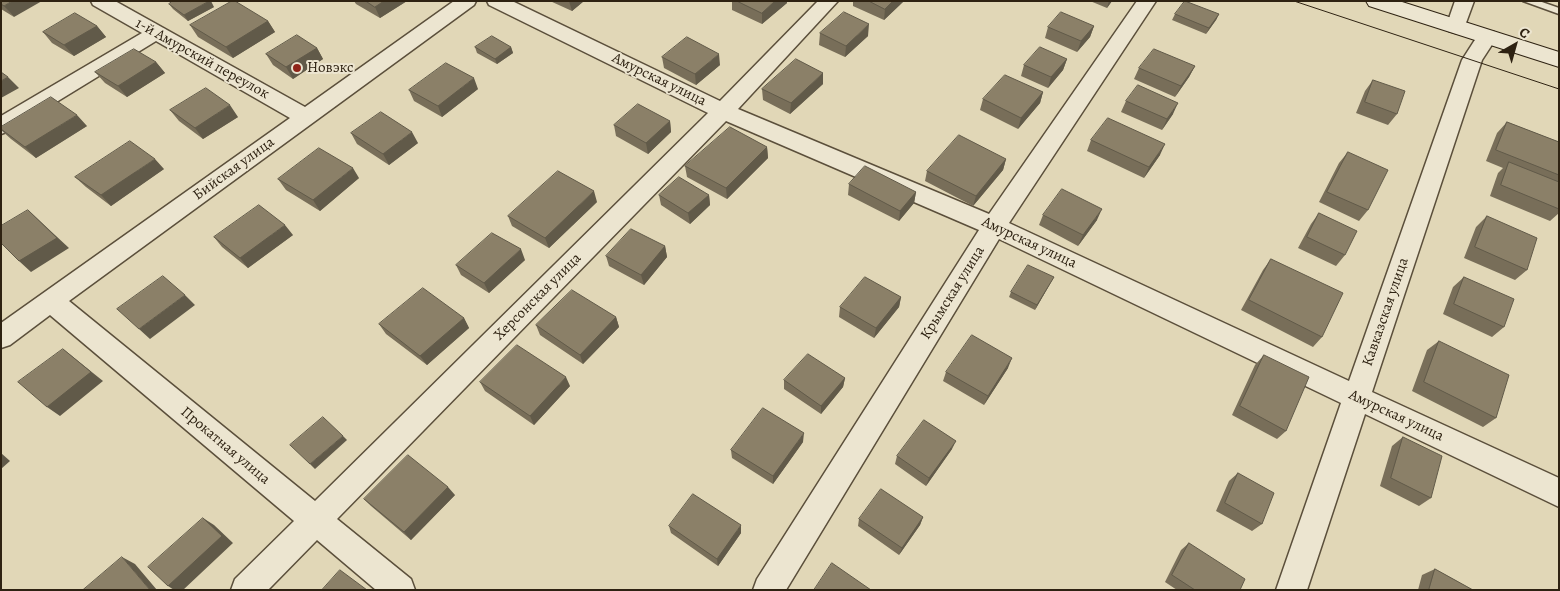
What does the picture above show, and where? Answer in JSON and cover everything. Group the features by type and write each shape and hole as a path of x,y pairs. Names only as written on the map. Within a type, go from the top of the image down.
{"street":[{"name":"1-й Амурский переулок","path":"100,1 305,117"},
{"name":"Бийская улица","path":"1,337 467,1"},
{"name":"Амурская улица","path":"496,1 723,111 994,226 1559,493"},
{"name":"Херсонская улица","path":"246,590 723,111 829,1"},
{"name":"Крымская улица","path":"768,590 994,226 1147,1"},
{"path":"1376,1 1559,60"},
{"path":"1456,27 1465,1"},
{"path":"1,126 156,33"},
{"name":"Кавказская улица","path":"1291,590 1472,60 1487,37"},
{"name":"Прокатная улица","path":"51,301 400,590"}],"lane":[{"path":"1528,1 1559,11"}],"building":[{"path":"1,1 12,1 4,6 1,4"},
{"path":"173,1 209,1 184,15 169,4"},
{"path":"232,1 268,21 226,47 190,25"},
{"path":"366,1 384,1 375,7"},
{"path":"737,1 775,1 762,13"},
{"path":"869,1 893,1 885,9"},
{"path":"1185,1 1219,14 1209,28 1175,14"},
{"path":"844,12 869,24 846,46 820,33"},
{"path":"1061,12 1094,26 1081,41 1048,27"},
{"path":"75,13 97,26 64,45 43,32"},
{"path":"297,35 317,48 286,67 266,54"},
{"path":"492,36 511,47 495,59 475,47"},
{"path":"687,37 719,54 695,74 662,57"},
{"path":"1040,47 1067,59 1051,77 1024,65"},
{"path":"134,49 156,62 118,86 95,72"},
{"path":"1154,49 1195,66 1181,86 1139,68"},
{"path":"796,59 823,73 791,103 762,89"},
{"path":"446,63 474,78 438,106 409,90"},
{"path":"1,72 8,77 1,81"},
{"path":"1005,75 1043,92 1021,118 983,99"},
{"path":"1373,80 1405,91 1397,114 1365,102"},
{"path":"1138,85 1178,103 1167,119 1126,101"},
{"path":"206,88 230,105 195,128 170,110"},
{"path":"51,97 77,115 25,147 1,129 1,127"},
{"path":"638,104 670,121 646,143 614,125"},
{"path":"381,112 412,132 383,154 351,133"},
{"path":"1108,118 1165,144 1149,167 1091,140"},
{"path":"1507,122 1559,142 1559,175 1496,150"},
{"path":"730,127 767,147 726,188 685,166"},
{"path":"959,135 1006,159 976,196 927,171"},
{"path":"130,141 155,159 101,195 75,177"},
{"path":"319,148 353,168 313,200 278,179"},
{"path":"1348,152 1388,170 1368,210 1327,192"},
{"path":"1509,162 1559,182 1559,209 1501,185"},
{"path":"865,166 916,192 900,211 849,184"},
{"path":"558,171 594,191 545,238 508,216"},
{"path":"679,177 709,195 688,213 659,195"},
{"path":"1062,189 1102,209 1083,235 1043,215"},
{"path":"259,205 285,225 240,258 214,237"},
{"path":"28,210 57,238 19,261 1,243 1,226"},
{"path":"1319,213 1357,231 1345,255 1307,237"},
{"path":"1487,216 1537,238 1527,270 1475,247"},
{"path":"631,229 665,246 641,275 606,256"},
{"path":"492,233 521,249 484,283 456,265"},
{"path":"1271,259 1343,293 1322,337 1249,300"},
{"path":"1028,265 1054,277 1037,305 1011,292"},
{"path":"163,276 185,295 139,329 117,309"},
{"path":"865,277 901,297 876,328 840,307"},
{"path":"1464,277 1514,299 1504,327 1454,304"},
{"path":"423,288 464,318 420,356 379,324"},
{"path":"572,290 616,317 580,355 536,325"},
{"path":"972,335 1012,358 988,396 946,372"},
{"path":"1439,341 1509,375 1496,418 1424,382"},
{"path":"517,345 566,377 530,416 480,382"},
{"path":"63,349 91,372 47,407 18,382"},
{"path":"808,354 845,378 821,406 784,380"},
{"path":"1264,355 1309,377 1286,431 1240,406"},
{"path":"763,408 804,433 773,476 731,450"},
{"path":"323,417 343,436 310,464 290,445"},
{"path":"924,420 956,441 929,478 897,456"},
{"path":"1403,437 1442,456 1431,498 1391,478"},
{"path":"408,455 448,487 404,532 364,499"},
{"path":"1238,473 1274,493 1262,524 1225,503"},
{"path":"881,489 923,517 902,548 859,519"},
{"path":"693,494 741,525 717,559 669,526"},
{"path":"203,518 222,536 168,586 148,567"},
{"path":"1189,543 1245,579 1240,590 1195,590 1172,575"},
{"path":"122,557 150,590 83,590"},
{"path":"832,563 871,590 814,590"},
{"path":"1435,569 1473,590 1429,590"},
{"path":"340,570 367,590 322,590"}],"tram line":[{"path":"1294,1 1559,89"}],"place":[{"name":"Новэкс","path":"297,68"}]}
